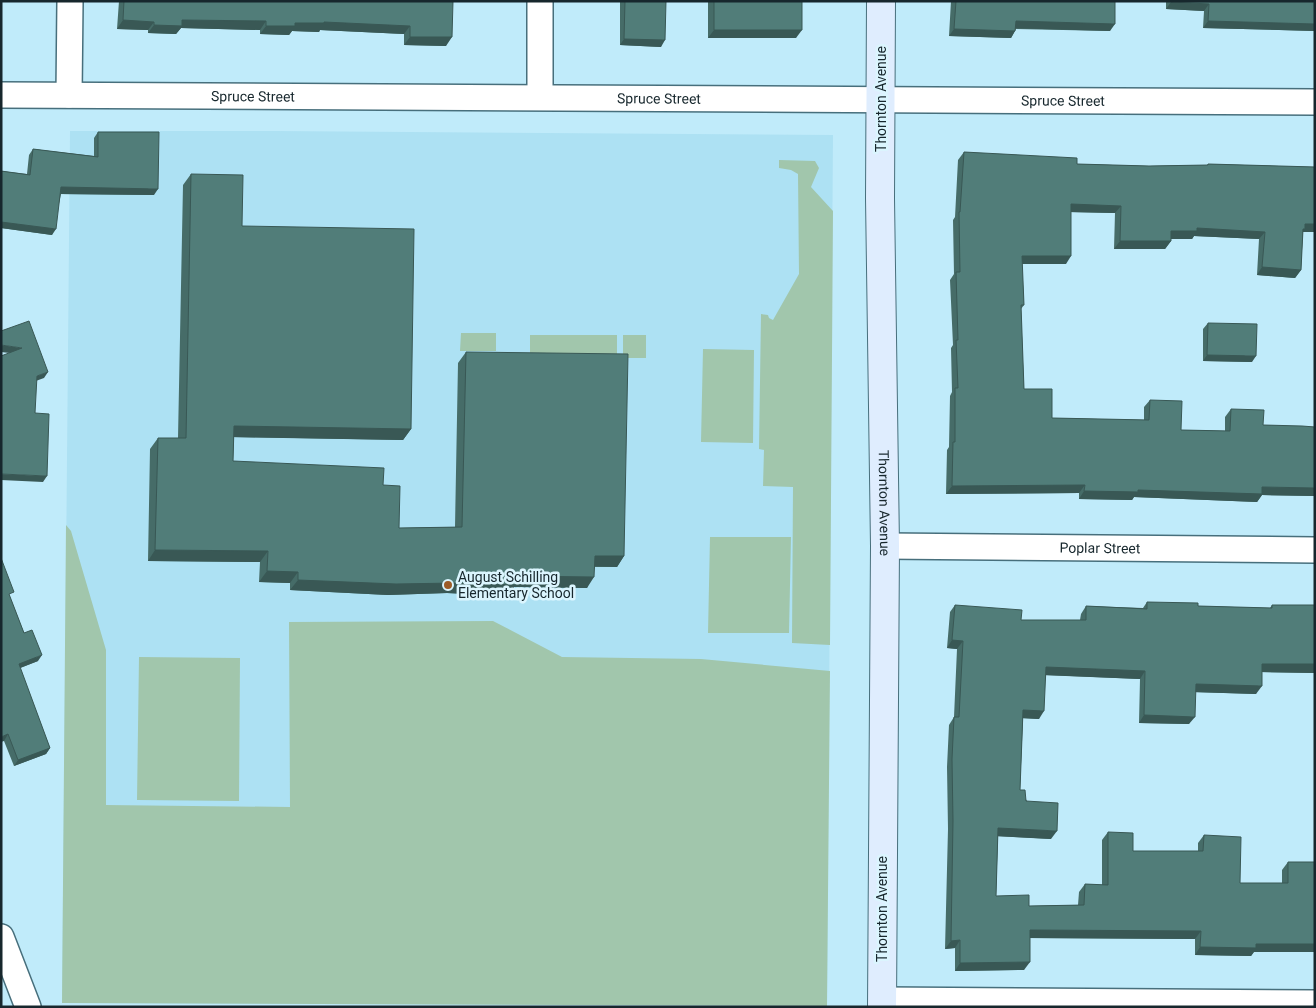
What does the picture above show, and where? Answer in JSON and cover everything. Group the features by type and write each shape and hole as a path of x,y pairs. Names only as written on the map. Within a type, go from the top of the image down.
{"main road":[{"name":"Thornton Avenue","path":"882,1 880,198 885,546 882,1003"}],"street":[{"path":"69,95 70,1"},
{"path":"540,1 540,97"},
{"name":"Spruce Street","path":"1,95 1315,102"},
{"name":"Poplar Street","path":"885,546 1315,550"},
{"path":"1,937 28,1007"},
{"path":"882,1003 1315,1003"}],"shaded area":[{"name":"August Schilling Elementary School","path":"70,131 833,135 827,1006 62,1003"}],"green space":[{"path":"779,160 815,161 819,168 811,187 833,211 830,645 792,643 793,487 763,486 764,450 759,449 761,314 768,315 773,320 799,274 798,174 791,170 779,168"},
{"path":"461,333 496,333 496,351 460,351"},
{"path":"530,335 617,335 617,358 530,358"},
{"path":"623,335 646,335 646,358 623,358"},
{"path":"703,349 754,350 753,443 701,442"},
{"path":"66,525 71,531 106,650 106,805 290,807 289,622 493,621 562,657 701,659 830,671 827,1006 62,1003"},
{"path":"710,537 791,537 789,633 708,633"},
{"path":"139,657 240,658 239,801 137,800"}],"building":[{"path":"124,1 453,1 452,37 410,37 410,26 324,22 295,23 295,26 266,26 266,21 182,20 182,26 154,25 154,22 123,20"},
{"path":"625,1 666,1 665,40 624,39"},
{"path":"714,1 802,1 802,30 714,30"},
{"path":"956,1 1115,1 1115,24 1016,21 1015,31 954,29"},
{"path":"1171,1 1315,1 1315,24 1208,21 1209,4"},
{"path":"98,132 159,132 158,189 61,187 56,229 1,222 1,171 30,175 33,149 98,157"},
{"path":"964,152 1077,158 1077,164 1149,166 1208,164 1315,167 1315,224 1305,224 1305,229 1303,229 1301,270 1262,267 1265,232 1197,228 1197,231 1171,231 1171,241 1120,241 1121,206 1071,204 1071,256 1022,256 1024,305 1021,305 1024,389 1052,389 1052,418 1149,420 1150,400 1182,401 1181,430 1230,431 1231,409 1264,410 1263,425 1315,427 1315,488 1262,487 1262,494 1138,490 1138,492 1084,491 1085,485 952,486 953,442 955,442 955,388 958,388 956,272 960,272 959,212"},
{"path":"191,174 243,175 242,226 414,229 411,429 234,426 233,461 384,468 383,485 400,486 399,528 462,527 466,352 628,354 624,556 595,556 594,577 516,576 516,585 396,584 298,580 298,572 267,571 268,551 155,550 158,438 186,438"},
{"path":"29,321 48,372 37,376 35,413 49,414 47,476 1,474 1,356 22,348 1,345 1,331"},
{"path":"1208,323 1257,324 1256,356 1207,355"},
{"path":"1,558 14,592 9,594 24,633 32,630 42,655 19,664 50,748 18,760 8,734 1,737"},
{"path":"1147,602 1198,603 1198,606 1272,608 1272,605 1315,605 1315,664 1262,664 1262,686 1196,684 1195,717 1144,715 1145,671 1046,667 1044,711 1023,710 1020,790 1025,790 1026,801 1058,803 1057,831 998,828 996,896 1029,895 1029,906 1084,905 1085,884 1108,885 1108,832 1133,833 1133,851 1203,851 1204,835 1241,837 1240,883 1288,883 1288,862 1315,862 1315,944 1256,944 1256,948 1200,947 1201,931 1030,930 1030,962 960,963 960,940 951,941 952,759 954,717 959,717 963,641 952,640 955,605 1022,610 1021,620 1086,620 1086,606 1147,609"}],"place":[{"name":"August Schilling Elementary School","path":"448,585"}]}
